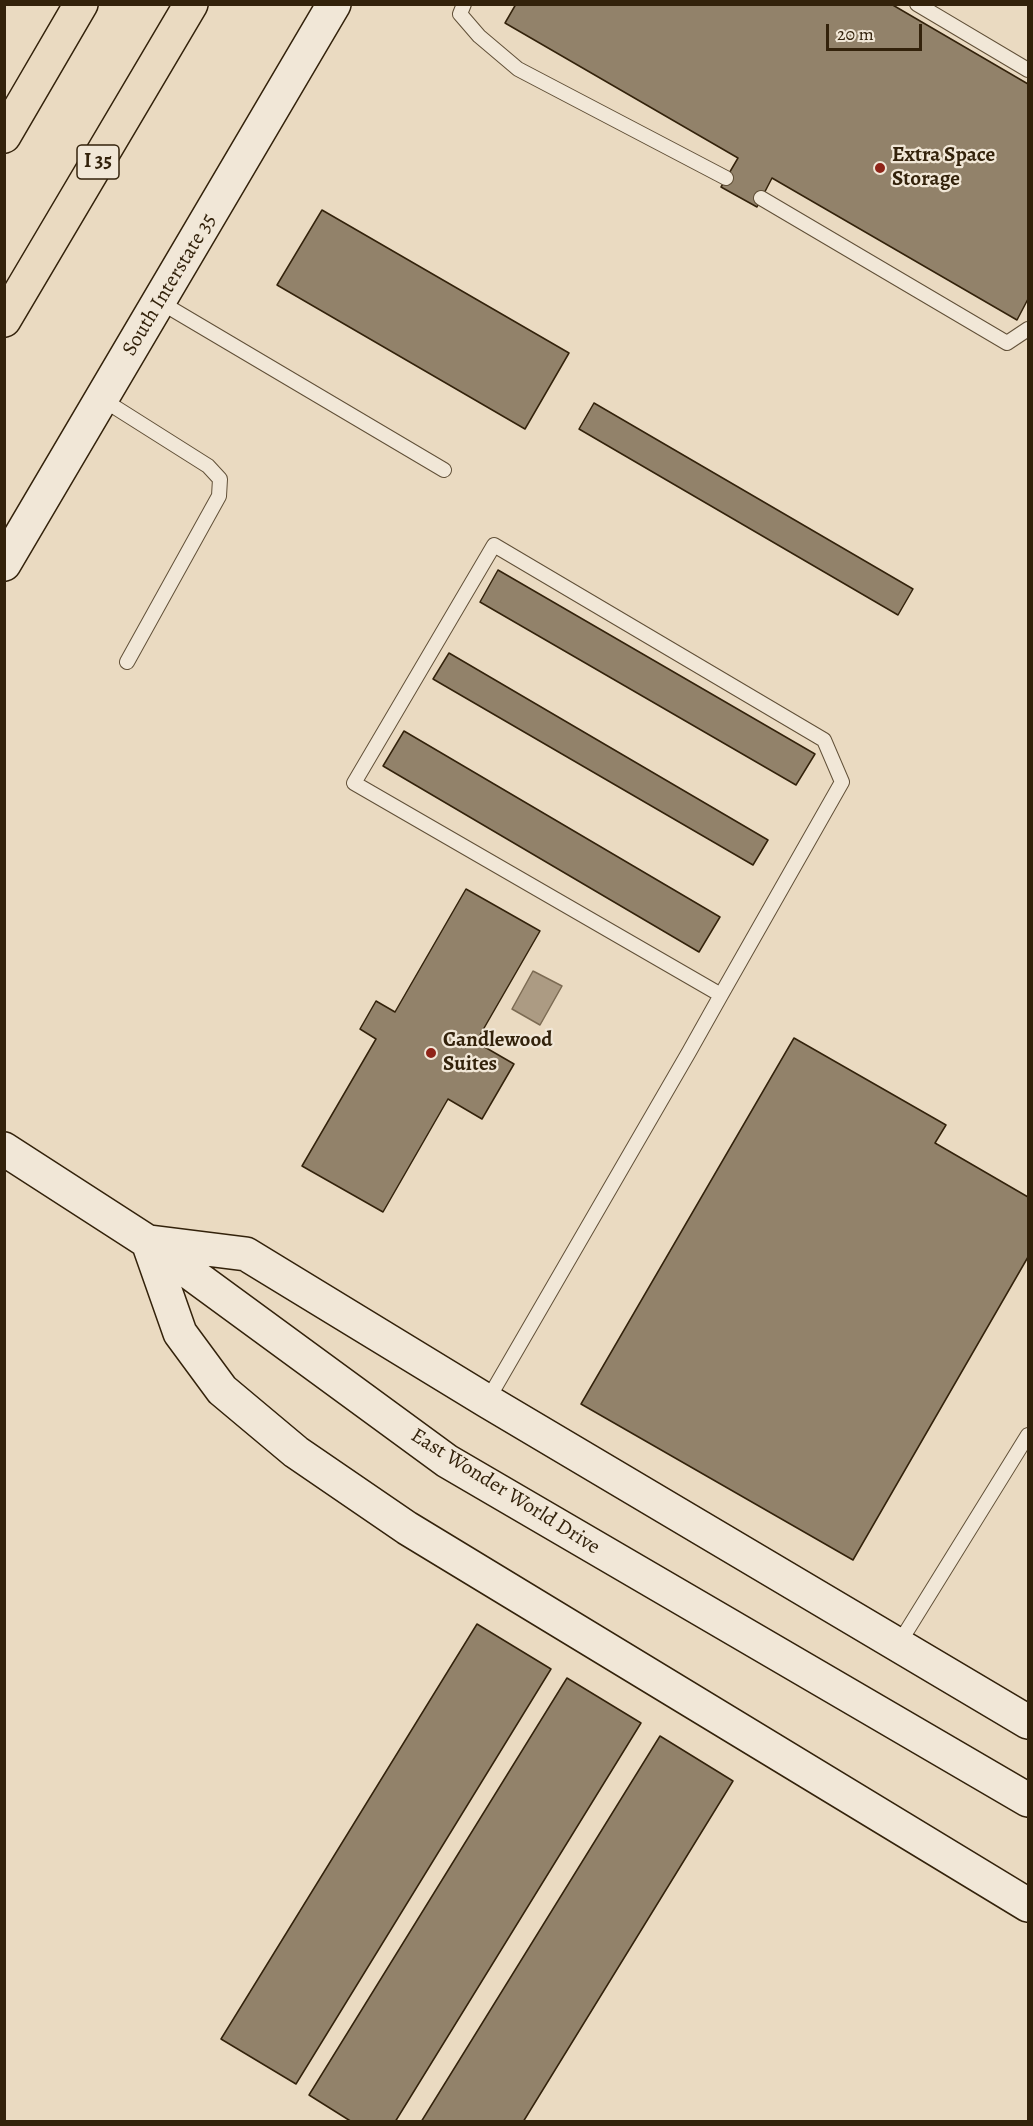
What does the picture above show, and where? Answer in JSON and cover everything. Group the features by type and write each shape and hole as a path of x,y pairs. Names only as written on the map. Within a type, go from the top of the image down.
{"highway":[{"path":"4,136 81,4"},
{"name":"I 35","path":"4,320 191,4"}],"main road":[{"name":"South Interstate 35","path":"4,564 334,4"},
{"name":"East Wonder World Drive","path":"4,1149 148,1242 447,1461 1029,1800"},
{"path":"1029,1722 487,1401 338,1308 246,1254 148,1242 180,1333 222,1390 296,1452 406,1528 1029,1905"}],"lane":[{"path":"464,4 460,14 478,36 518,69 726,178"},
{"path":"917,4 1029,70"},
{"path":"761,198 1007,344 1029,329"},
{"path":"160,302 444,470"},
{"path":"102,399 208,466 220,479 219,496 127,662"},
{"path":"487,1401 721,995 842,782 824,740 494,545 354,783 721,995"},
{"path":"898,1645 1029,1435"}],"shaded area":[{"path":"533,971 562,986 540,1025 512,1009"}],"building":[{"name":"Extra Space Storage","path":"516,4 891,4 1028,84 1028,299 1017,320 772,178 757,207 721,187 738,158 505,23"},
{"path":"322,210 569,353 525,429 277,285"},
{"path":"594,403 913,589 898,615 579,429"},
{"path":"498,570 815,754 796,785 480,602"},
{"path":"449,653 768,840 753,865 433,679"},
{"path":"404,731 720,917 699,952 383,766"},
{"name":"Candlewood Suites","path":"466,889 540,931 476,1042 514,1064 482,1119 448,1099 383,1212 302,1166 376,1039 360,1029 376,1001 395,1012"},
{"path":"794,1038 946,1125 935,1143 1028,1197 1028,1257 853,1560 581,1404"},
{"path":"477,1624 551,1669 296,2084 221,2039"},
{"path":"567,1678 641,1723 395,2122 352,2122 309,2095"},
{"path":"660,1736 733,1781 523,2122 421,2122"}],"place":[{"name":"Extra Space Storage","path":"880,168"},
{"name":"Candlewood Suites","path":"431,1053"}]}
